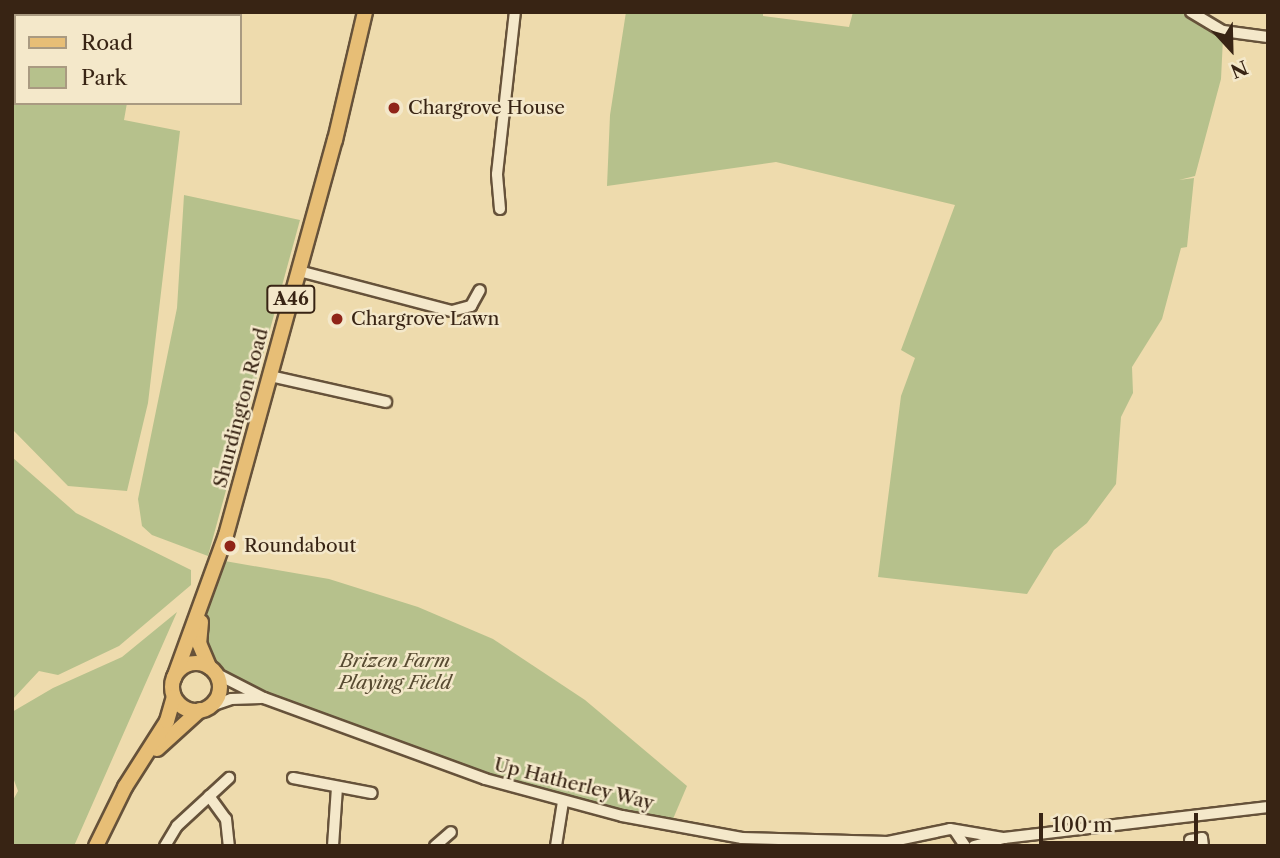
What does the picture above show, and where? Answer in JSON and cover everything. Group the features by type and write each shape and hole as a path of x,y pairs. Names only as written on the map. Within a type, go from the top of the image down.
{"main road":[{"name":"Shurdington Road","path":"174,678 202,610 270,376 365,12"},
{"name":"Shurdington Road","path":"202,610 199,643 213,670"},
{"path":"96,846 125,788 167,721 174,697 174,678 187,664 213,670 220,690 204,709 167,737 125,788"},
{"path":"174,697 183,707 204,709"}],"street":[{"path":"500,209 497,174 515,12"},
{"path":"1191,12 1223,31 1268,37"},
{"path":"299,271 452,311 471,306 480,290"},
{"path":"270,376 386,402"},
{"name":"Up Hatherley Way","path":"213,670 264,698 485,779 563,802 743,838 888,842 956,831"},
{"name":"Up Hatherley Way","path":"204,709 231,699 264,698"},
{"path":"167,845 209,796 229,778"},
{"path":"293,778 372,793"},
{"path":"333,846 337,787"},
{"path":"209,796 226,819 229,846"},
{"path":"556,846 563,802"},
{"path":"974,846 1004,838 1268,807"},
{"path":"432,829 443,838"},
{"path":"956,831 1004,838"},
{"path":"956,831 965,846"},
{"path":"932,846 940,832"},
{"path":"1190,840 1202,838 1203,846"},
{"name":"Up Hatherley Way","path":"888,842 901,846"}],"green space":[{"path":"12,12 145,12 14,14 14,105 127,105 124,120 180,131 148,403 127,491 68,486 12,429"},
{"path":"626,12 763,12 763,16 849,27 853,12 1181,12 1223,38 1221,79 1195,176 1179,180 1194,178 1187,247 1181,248 1162,319 1132,367 1133,393 1121,417 1116,484 1087,523 1054,550 1027,594 878,577 901,396 915,358 901,350 955,205 776,162 607,186 610,115"},
{"path":"184,195 300,220 208,556 152,535 142,526 138,499 177,308"},
{"path":"12,457 76,513 191,570 191,585 119,646 58,675 39,671 12,700"},
{"name":"Brizen Farm Playing Field","path":"219,560 329,579 418,607 493,639 585,700 687,786 670,826 563,802 264,698 209,667 202,610"},
{"path":"177,612 74,846 12,846 12,802 18,791 12,775 12,712 53,688 122,657"}],"place":[{"name":"Chargrove House","path":"394,108"},
{"name":"Chargrove Lawn","path":"337,319"},
{"name":"Roundabout","path":"230,546"}]}
